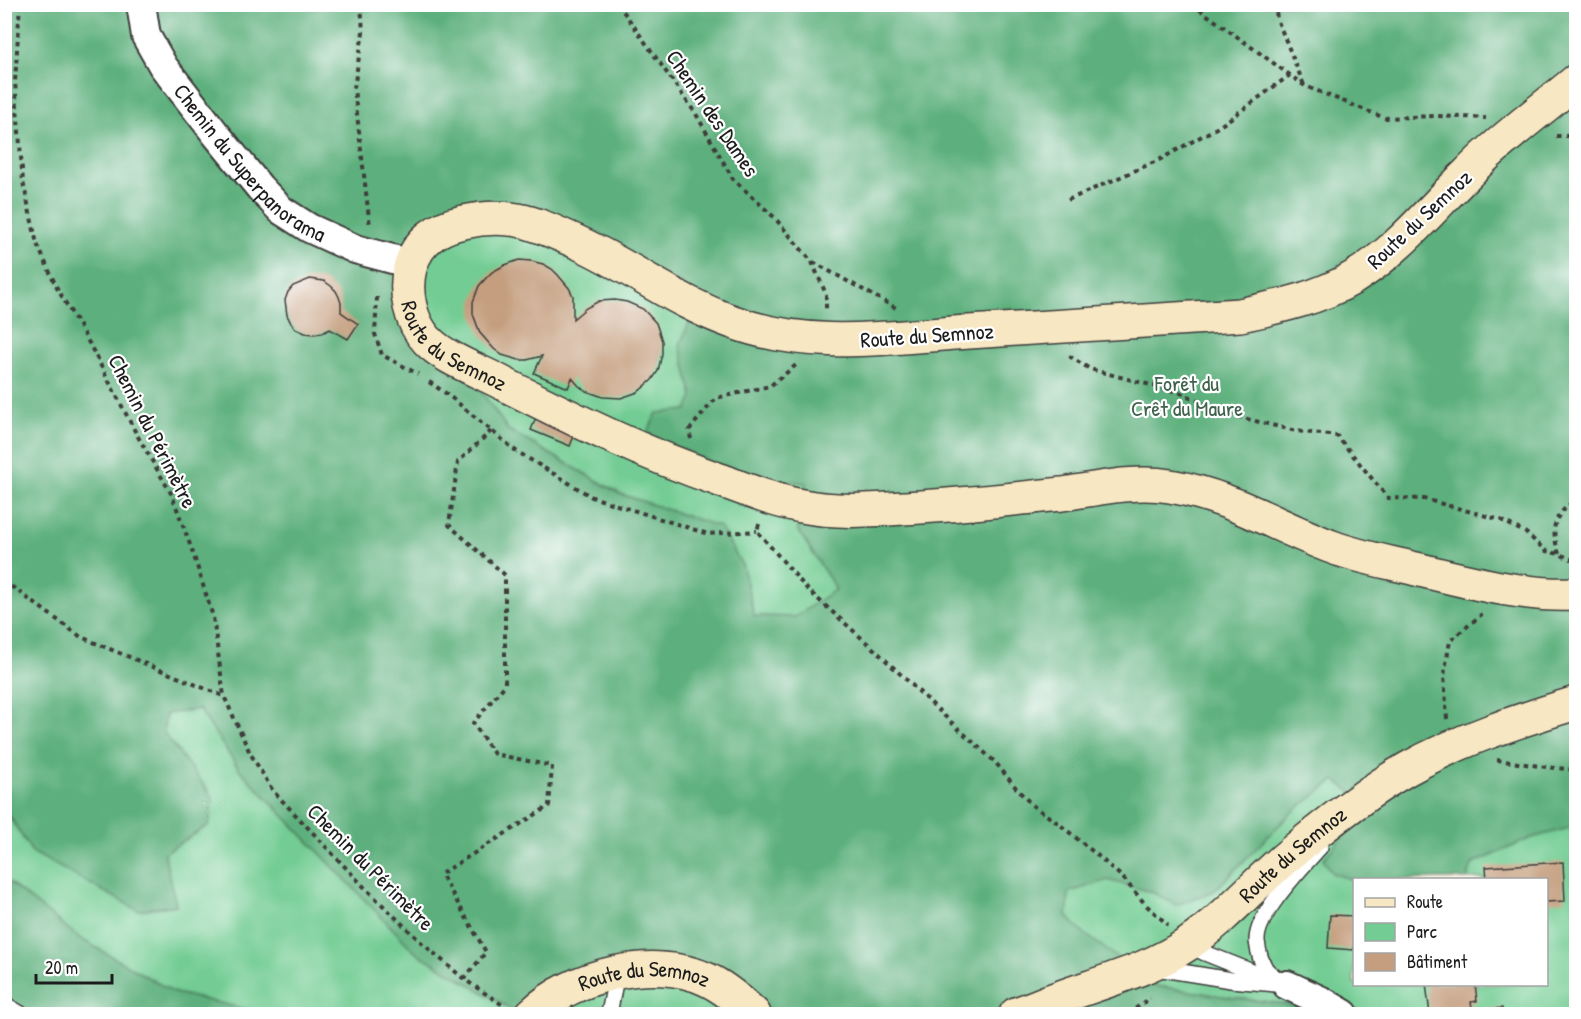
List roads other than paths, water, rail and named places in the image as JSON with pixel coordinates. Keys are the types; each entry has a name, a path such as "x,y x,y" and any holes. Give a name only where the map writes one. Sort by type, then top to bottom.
{"main road":[{"name":"Route du Semnoz","path":"1576,81 1468,172 1377,263 1351,280 1315,295 1240,315 941,333 865,340 803,339 738,324 700,309 590,248 551,230 520,220 494,218 446,226 431,234 405,262 409,300 414,320 424,338 443,353 565,415 663,459 764,496 800,506 858,511 999,502 1124,486 1166,485 1206,494 1245,508 1329,546 1363,557 1516,590 1576,594"},
{"name":"Route du Semnoz","path":"1016,1014 1127,974 1161,960 1188,944 1234,908 1288,855 1338,815 1408,769 1463,743 1576,703"},
{"name":"Route du Semnoz","path":"521,1012 539,1007 562,991 593,979 617,972 666,969 706,979 738,999 754,1014"}],"street":[{"name":"Chemin du Superpanorama","path":"141,4 146,36 163,66 260,188 281,210 309,228 355,249 405,262"},
{"path":"1287,985 1344,1014"}],"lane":[{"path":"1287,985 1266,969 1257,940 1261,926 1272,905 1293,877 1328,838 1391,779"},
{"path":"1188,944 1212,935 1242,917 1293,877"},
{"path":"1188,944 1205,953 1287,985"},
{"path":"1146,966 1231,980 1287,985"},
{"path":"609,1014 617,972"},
{"path":"4,1004 21,1014"}],"park label":[{"name":"Forêt du Crêt du Maure","path":"1187,396"}]}
